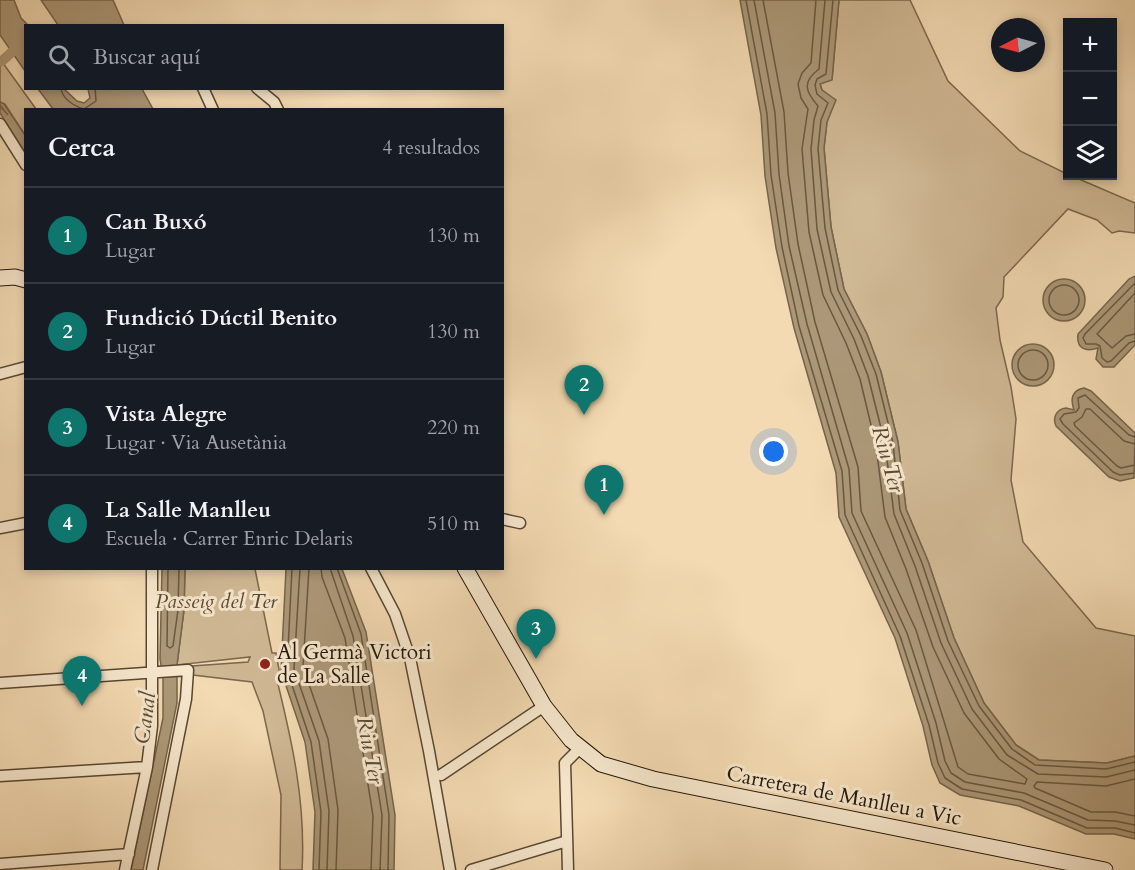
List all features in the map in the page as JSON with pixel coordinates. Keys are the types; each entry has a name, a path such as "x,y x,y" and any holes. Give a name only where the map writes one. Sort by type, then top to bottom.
{"street":[{"path":"204,90 212,108"},
{"path":"259,90 274,102 277,108"},
{"path":"0,124 24,162"},
{"path":"0,278 10,276 24,279"},
{"path":"0,374 24,368"},
{"path":"504,519 520,523"},
{"path":"0,528 24,524"},
{"path":"124,870 147,767 158,672 152,570"},
{"path":"372,570 395,614 410,658 450,870"},
{"name":"Carretera de Manlleu a Vic","path":"466,570 544,706 580,748 602,764 653,779 1105,870"},
{"path":"0,683 188,670 186,699 152,870"},
{"path":"441,775 544,706"},
{"path":"568,870 565,763 580,748"},
{"path":"0,776 147,767"},
{"path":"471,870 567,841"},
{"path":"0,864 129,854"}],"green space":[{"path":"839,0 910,0 948,81 1020,151 1063,172 1063,180 1081,180 1135,203 1135,233 1119,231 1112,233 1097,220 1068,209 1004,277 1003,297 996,308 1016,419 1011,480 1023,542 1096,628 1135,636 1135,756 1107,763 1039,760 1016,745 984,703 954,638 928,561 906,509 898,442 881,372 867,334 844,289 831,227 824,148 827,122 835,100 822,90 820,84 832,79"},
{"path":"0,59 35,108 24,108 24,133 5,104 0,102"},
{"name":"Passeig del Ter","path":"185,570 255,570 272,653 276,653 280,675 276,676 300,796 302,870 280,870 281,795 263,711 252,682 193,675 192,666 248,662 250,657 177,665 184,610"}],"water":[{"path":"0,0 14,0 21,18 27,24 24,24 24,70 0,35"},
{"path":"41,0 113,0 124,24 57,24"},
{"name":"Riu Ter","path":"740,0 839,0 832,80 820,84 822,90 836,100 827,122 824,148 831,227 844,289 867,334 881,372 898,442 906,509 928,561 954,638 984,703 1016,745 1039,760 1107,763 1135,756 1135,839 1114,834 1086,834 1019,806 960,795 940,783 932,765 923,726 895,638 839,517 836,473 794,328 776,248 765,176 761,115"},
{"path":"39,90 65,90 77,101 84,103 90,98 88,90 143,90 152,108 52,108"},
{"path":"0,102 4,104 24,134 24,151 0,113 0,106 8,115"},
{"path":"1135,276 1135,345 1114,367 1103,367 1096,359 1098,348 1090,350 1080,346 1078,334 1129,279"},
{"path":"1064,279 1072,280 1079,285 1084,292 1084,308 1079,315 1072,320 1064,321 1056,320 1049,315 1044,308 1043,300 1044,292 1049,285 1056,280"},
{"path":"1033,344 1041,345 1048,350 1053,357 1053,373 1048,380 1041,385 1033,386 1025,385 1018,380 1013,373 1012,365 1013,357 1018,350 1025,345"},
{"path":"1084,388 1091,391 1135,433 1134,478 1120,481 1109,477 1056,426 1056,414 1066,408 1074,410 1073,396"},
{"path":"162,570 185,570 184,610 177,665 177,703 143,870 131,870 163,718 163,677 160,659"},
{"name":"Riu Ter","path":"286,570 342,570 366,632 395,815 394,870 313,870 315,812 305,742 281,671"}],"waterway":[{"path":"2,61 19,42"}],"place":[{"name":"Fundició Dúctil Benito","path":"584,415"},
{"name":"Can Buxó","path":"604,515"},
{"name":"Vista Alegre","path":"536,659"},
{"name":"Al Germà Victori de La Salle","path":"265,664"},
{"name":"La Salle Manlleu","path":"82,706"}],"water label":[{"name":"Canal","path":"145,718"}]}
